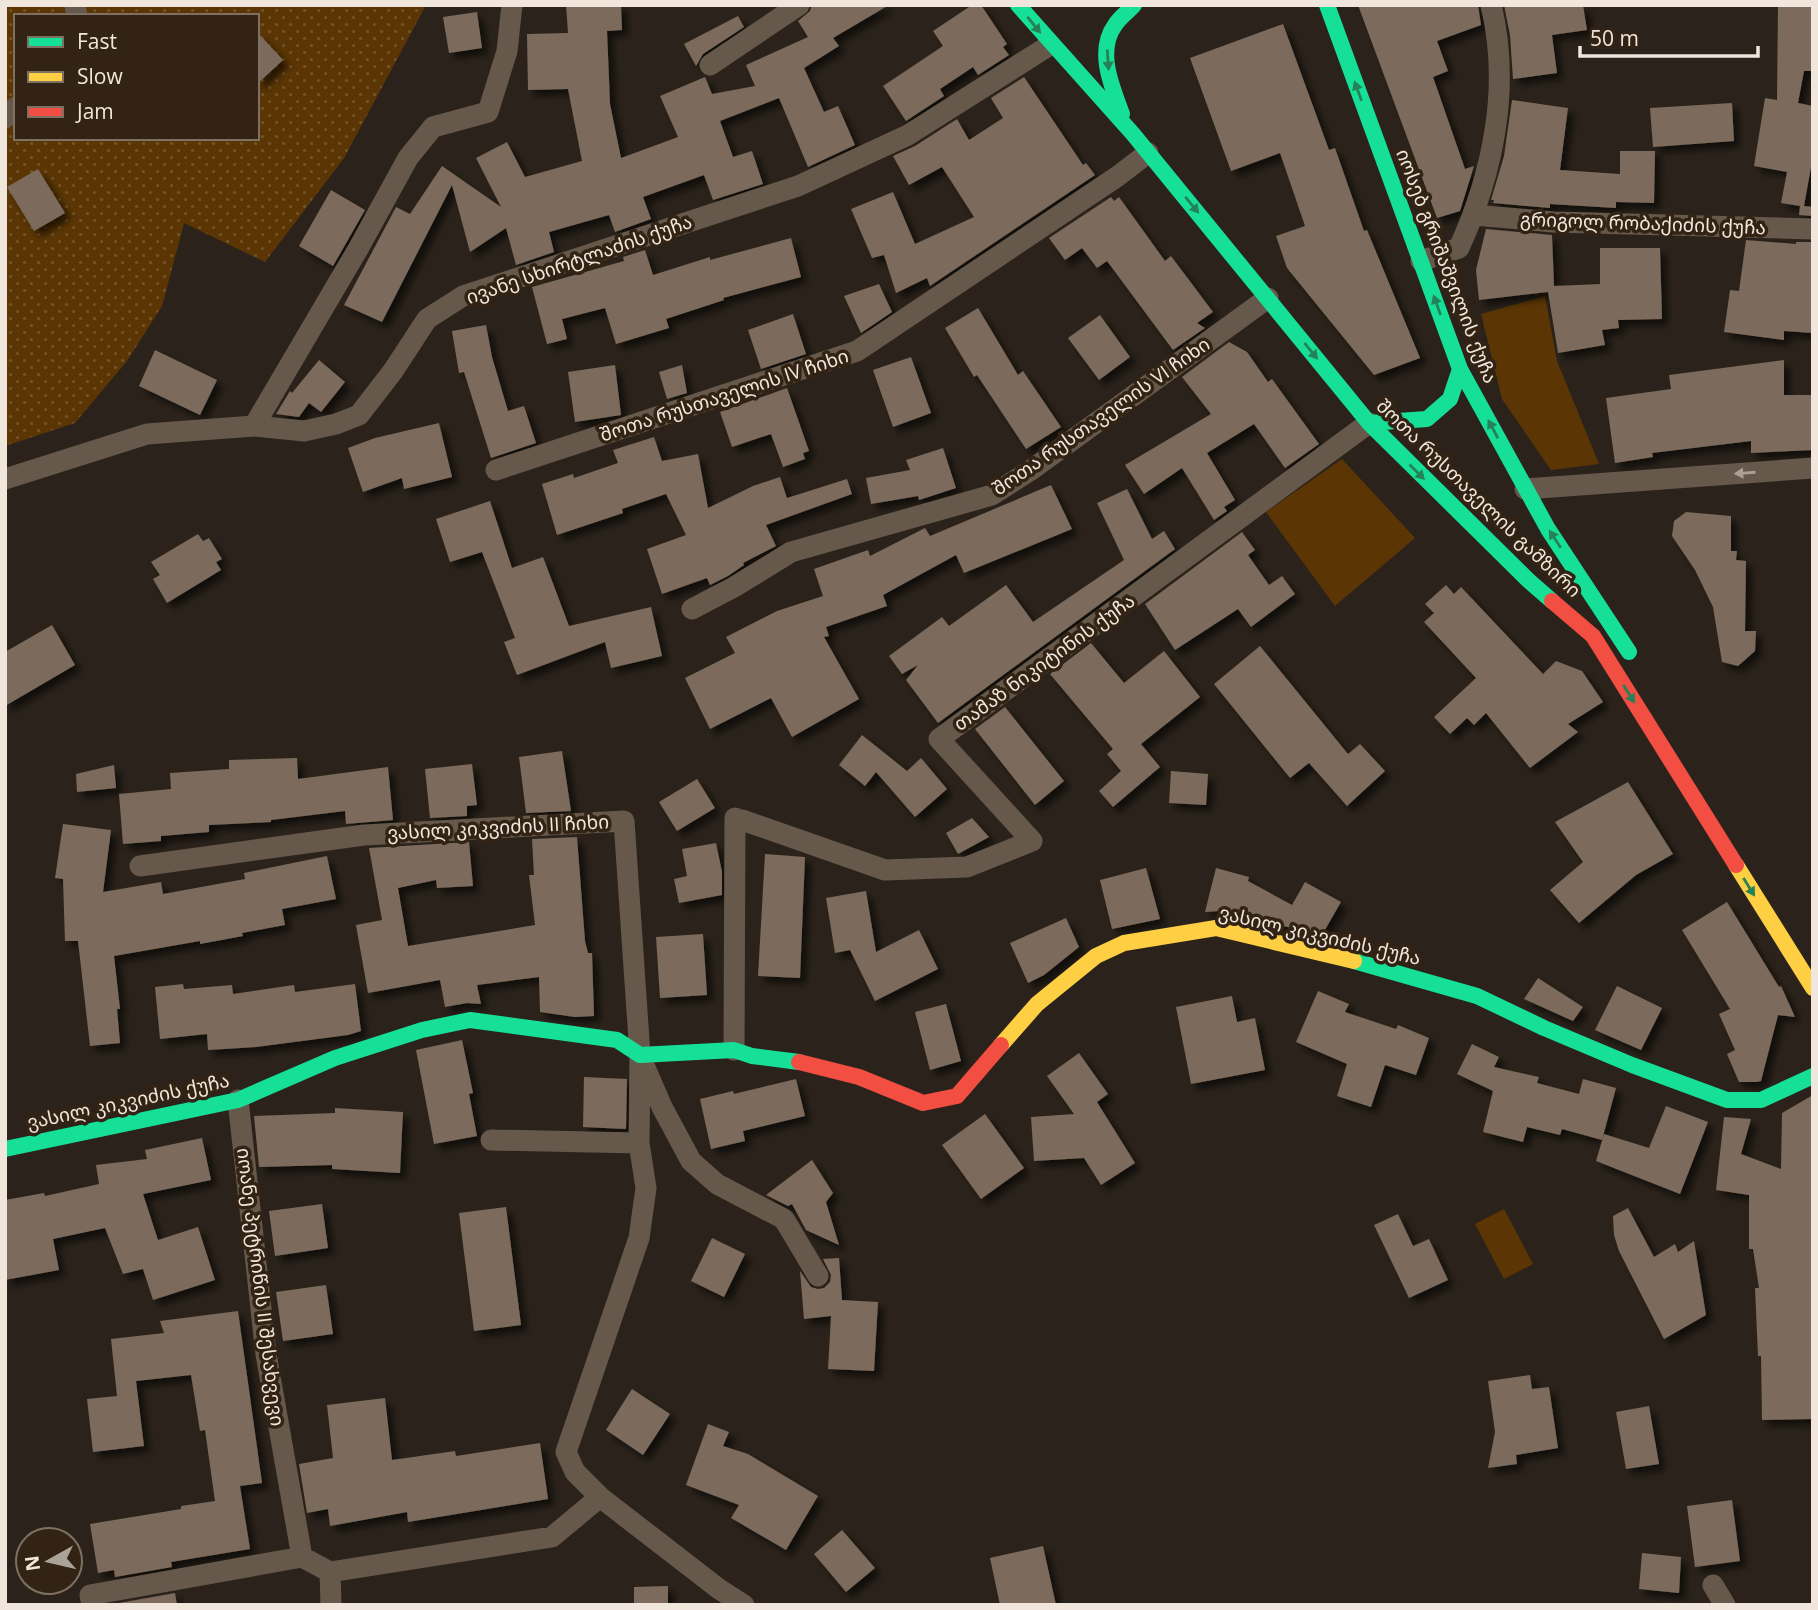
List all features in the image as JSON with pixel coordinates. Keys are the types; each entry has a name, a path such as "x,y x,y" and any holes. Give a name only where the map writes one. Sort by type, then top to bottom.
{"main road":[{"name":"შოთა რუსთაველის გამზირი","path":"1018,5 1050,45 1124,121 1147,153 1369,424 1528,580 1593,636 1813,988"},
{"path":"1124,121 1112,88 1105,54 1113,28 1134,5"},
{"name":"იოსებ გრიშაშვილის ქუჩა","path":"1327,5 1460,369 1548,529 1634,660"},
{"path":"1369,424 1427,419 1450,399 1460,369"},
{"name":"ვასილ კიკვიძის ქუჩა","path":"5,1149 238,1100 335,1058 422,1030 470,1020 617,1040 640,1055 734,1050 752,1056 809,1063 859,1077 923,1103 957,1096 1037,1004 1096,957 1124,943 1216,928 1382,968 1477,996 1632,1065 1727,1100 1761,1100 1813,1076"}],"street":[{"path":"254,426 408,158 433,127 488,111 507,51 512,5"},
{"path":"710,65 799,5"},
{"path":"1421,261 1459,248 1474,215 1493,150 1500,89 1497,31 1491,5"},
{"name":"ივანე სხირტლაძის ქუჩა","path":"5,479 147,434 254,426 304,431 336,424 359,415 393,371 427,319 463,296 798,186 908,135 1050,45"},
{"name":"შოთა რუსთაველის IV ჩიხი","path":"496,470 857,351 1118,176 1147,153"},
{"name":"გრიგოლ რობაქიძის ქუჩა","path":"1474,215 1554,222 1813,229"},
{"name":"შოთა რუსთაველის VI ჩიხი","path":"692,609 791,552 992,495 1031,470 1268,298"},
{"name":"თამაზ ნიკიტინის ქუჩა","path":"734,1050 739,819 885,870 967,867 1032,841 939,739 1369,424"},
{"path":"1525,489 1813,468"},
{"name":"ვასილ კიკვიძის II ჩიხი","path":"140,866 364,835 624,821 640,1055"},
{"path":"640,1055 639,1143 646,1188 639,1238 566,1452 575,1472 600,1497 719,1589 744,1605"},
{"path":"640,1055 662,1107 691,1161 717,1184 784,1219 818,1276"},
{"name":"იოანე პეტრიწის II შესახვევი","path":"238,1100 266,1354 302,1557"},
{"path":"491,1140 639,1143"},
{"path":"92,1605 90,1595 302,1557 330,1572 552,1537 600,1497"},
{"path":"330,1572 331,1605"},
{"path":"1713,1585 1725,1605"}],"shaded area":[{"path":"5,5 426,5 344,158 265,262 184,223 162,306 127,361 75,423 5,446"},
{"path":"1545,296 1557,361 1599,464 1551,470 1502,399 1481,314"},
{"path":"1342,459 1415,538 1335,606 1266,512"},
{"path":"1504,1209 1533,1264 1504,1279 1475,1224"}],"building":[{"path":"566,5 621,5 622,30 607,31 610,104 621,158 678,137 660,96 705,77 712,94 755,86 746,65 808,37 798,21 810,11 812,5 889,5 833,38 839,46 804,68 824,112 838,106 855,145 808,167 779,98 720,121 733,157 752,151 763,184 713,200 704,175 643,197 651,219 615,232 609,215 549,232 554,252 516,265 506,228 470,252 452,185 382,322 344,305 396,207 410,214 442,166 501,207 476,158 507,142 525,177 582,161 568,89 528,90 527,34 568,33"},
{"path":"972,5 981,5 1007,44 1003,47 1009,55 978,75 973,67 940,89 944,96 906,121 883,86 943,46 933,31"},
{"path":"1358,5 1478,5 1481,25 1437,41 1448,71 1433,77 1465,169 1474,166 1460,211 1437,218"},
{"path":"1504,5 1583,5 1587,30 1552,35 1557,73 1513,79 1510,35"},
{"path":"1778,5 1813,5 1813,71 1804,71 1798,103 1813,106 1813,156 1804,206 1813,207 1813,216 1799,215 1800,206 1781,203 1787,172 1754,166 1765,98 1777,100"},
{"path":"477,12 482,48 449,53 443,17"},
{"path":"738,16 744,27 703,54 696,66 684,44"},
{"path":"1283,24 1329,150 1335,148 1364,231 1367,230 1420,358 1374,375 1287,268 1276,236 1305,226 1280,153 1231,171 1190,58"},
{"path":"259,34 283,60 259,82"},
{"path":"1024,77 1083,165 1086,163 1095,175 930,286 927,278 896,293 884,255 872,258 851,209 893,192 915,244 974,217 942,167 909,185 893,156 915,146 957,119 969,140 1003,118 991,98"},
{"path":"1512,100 1568,108 1560,170 1620,174 1620,151 1655,151 1654,203 1616,202 1616,208 1550,204 1550,208 1493,203 1494,200 1491,200 1504,156"},
{"path":"1732,103 1734,141 1653,147 1650,108"},
{"path":"38,169 65,213 34,231 7,187"},
{"path":"331,190 365,210 333,266 299,246"},
{"path":"1111,197 1114,201 1119,197 1165,261 1171,256 1213,312 1197,323 1205,328 1173,350 1107,261 1097,268 1082,248 1065,260 1049,238"},
{"path":"1486,229 1552,235 1554,286 1600,284 1600,248 1660,248 1662,319 1618,320 1619,328 1602,330 1605,345 1558,353 1548,292 1479,300 1476,270"},
{"path":"791,238 801,277 723,298 724,300 666,319 669,328 616,344 605,308 562,319 567,339 547,344 532,287 624,261 623,257 645,250 653,275 710,257 710,260"},
{"path":"1746,240 1796,244 1813,242 1813,333 1784,331 1784,340 1724,332 1730,290 1739,291"},
{"path":"879,284 892,312 861,333 844,296"},
{"path":"978,308 1018,375 1023,371 1061,427 1026,449 977,375 974,377 945,328"},
{"path":"793,314 806,354 761,369 748,330"},
{"path":"1100,315 1130,357 1099,380 1068,338"},
{"path":"486,325 492,357 508,411 524,406 536,443 491,458 464,372 459,373 452,331"},
{"path":"1229,342 1247,352 1268,382 1272,379 1319,444 1285,468 1254,424 1207,453 1235,500 1224,507 1227,511 1214,520 1182,468 1144,494 1125,465 1211,414 1182,377"},
{"path":"155,350 217,380 200,415 139,386"},
{"path":"911,357 931,413 893,427 873,370"},
{"path":"319,360 345,382 321,412 309,403 299,417 276,414 290,391 292,393"},
{"path":"1784,360 1784,395 1813,395 1813,450 1751,453 1751,441 1652,453 1653,457 1615,463 1606,398 1671,389 1669,375"},
{"path":"615,365 621,415 575,422 568,372"},
{"path":"682,365 687,393 667,399 659,372"},
{"path":"787,388 809,451 803,453 805,459 783,467 771,434 732,447 720,412"},
{"path":"439,423 452,477 404,489 402,478 363,492 348,448 375,438"},
{"path":"654,437 662,461 698,454 708,508 753,486 780,477 787,498 847,479 852,494 766,525 776,546 743,563 744,565 728,576 710,585 707,578 662,594 647,549 686,535 666,494 622,509 623,513 557,535 542,484 573,474 574,478 618,463 613,450"},
{"path":"943,448 956,488 919,500 918,496 871,504 866,478 910,470 906,460"},
{"path":"1051,485 1072,529 964,573 956,555 883,595 887,606 826,627 829,636 824,637 859,699 792,737 771,698 710,729 685,678 735,653 726,637 777,611 823,596 814,569 868,550 870,556 925,528 930,536"},
{"path":"1127,489 1152,539 1164,531 1175,549 938,723 906,680 918,665 902,674 889,656 942,617 949,626 1006,585 1033,622 1124,560 1097,503"},
{"path":"490,501 512,568 543,557 569,626 651,607 662,656 611,668 605,642 517,675 504,642 515,638 482,552 450,562 436,519"},
{"path":"1686,512 1731,516 1731,551 1737,551 1736,560 1746,561 1745,631 1756,631 1755,651 1738,666 1722,662 1713,607 1695,570 1672,536 1674,521"},
{"path":"1242,532 1255,550 1248,555 1269,585 1282,576 1295,594 1251,627 1238,609 1175,650 1145,604"},
{"path":"198,534 203,541 209,538 222,559 216,562 221,570 167,603 153,579 160,575 151,562"},
{"path":"1446,585 1454,594 1461,587 1543,674 1556,661 1582,671 1603,702 1568,724 1578,732 1530,768 1486,713 1474,725 1467,718 1450,734 1434,717 1476,678 1424,622 1434,613 1425,604"},
{"path":"52,625 75,665 5,706 5,652"},
{"path":"1091,643 1124,683 1164,651 1200,697 1141,744 1160,767 1113,807 1099,791 1121,771 1107,754 1113,749 1050,674"},
{"path":"1260,646 1348,754 1360,744 1385,771 1347,806 1309,763 1290,778 1214,684"},
{"path":"1005,707 1064,781 1035,805 975,729"},
{"path":"862,735 907,771 921,758 947,789 915,817 876,772 865,786 839,765"},
{"path":"562,751 571,811 526,813 519,757"},
{"path":"297,758 298,779 388,767 393,820 346,824 345,811 271,822 209,825 209,832 161,836 161,841 123,844 119,794 171,789 170,773 229,769 229,760"},
{"path":"472,764 477,805 467,806 467,816 430,818 425,769"},
{"path":"114,765 116,788 77,792 76,774"},
{"path":"1171,771 1208,774 1206,805 1169,803"},
{"path":"697,779 715,808 677,831 659,802"},
{"path":"1628,782 1673,854 1636,875 1579,923 1550,890 1583,862 1555,822"},
{"path":"972,818 989,837 958,854 946,833"},
{"path":"63,824 111,830 103,892 161,882 163,894 245,879 244,873 327,856 336,899 282,909 285,925 242,933 243,936 114,956 120,1009 117,1009 120,1043 90,1046 78,941 65,941 63,879 55,878"},
{"path":"577,837 585,941 588,953 592,953 594,1016 575,1017 540,1012 539,977 477,985 481,1004 467,1003 445,1007 440,980 368,993 356,925 382,920 369,848 469,842 473,886 437,888 436,880 398,888 408,946 535,925 529,875 534,875 532,839"},
{"path":"716,843 722,872 722,895 679,903 674,879 687,876 682,849"},
{"path":"765,854 805,857 800,978 758,976"},
{"path":"1146,868 1160,919 1112,929 1100,880"},
{"path":"1216,868 1249,877 1248,881 1292,905 1305,882 1341,902 1322,935 1266,922 1242,908 1240,916 1220,911 1205,912"},
{"path":"866,891 876,952 919,930 938,969 875,1001 850,950 835,953 826,898"},
{"path":"1727,902 1779,987 1781,986 1795,1017 1778,1015 1761,1081 1757,1082 1739,1082 1727,1054 1735,1050 1719,1014 1730,1009 1682,930"},
{"path":"1066,918 1079,947 1044,975 1028,983 1010,943"},
{"path":"703,934 707,995 660,998 656,937"},
{"path":"1538,978 1583,1007 1573,1021 1524,999"},
{"path":"183,984 184,989 232,985 233,994 294,985 295,992 355,984 361,1031 256,1047 208,1050 207,1034 160,1039 155,987"},
{"path":"1617,986 1662,1008 1641,1050 1595,1030"},
{"path":"1318,991 1349,1004 1345,1012 1396,1029 1398,1025 1429,1038 1416,1075 1385,1065 1371,1107 1337,1096 1347,1064 1296,1042"},
{"path":"1232,996 1237,1022 1255,1018 1265,1070 1191,1084 1176,1007"},
{"path":"946,1004 961,1061 930,1070 915,1012"},
{"path":"462,1040 473,1093 469,1094 477,1136 434,1144 416,1050"},
{"path":"1472,1044 1499,1057 1494,1067 1539,1077 1537,1083 1579,1094 1583,1079 1616,1088 1602,1140 1562,1129 1560,1135 1527,1127 1523,1142 1483,1132 1493,1091 1457,1074"},
{"path":"1079,1053 1108,1094 1097,1102 1135,1163 1101,1185 1084,1158 1034,1161 1031,1117 1074,1114 1047,1076"},
{"path":"584,1077 627,1079 626,1129 583,1127"},
{"path":"796,1079 805,1116 743,1131 745,1141 711,1149 700,1099"},
{"path":"1813,1095 1813,1419 1762,1420 1761,1356 1758,1356 1755,1288 1759,1288 1753,1249 1749,1249 1749,1195 1716,1190 1724,1117 1751,1119 1741,1154 1781,1169 1782,1113"},
{"path":"1666,1106 1708,1122 1680,1194 1596,1161 1604,1134 1649,1148"},
{"path":"335,1108 403,1112 400,1173 332,1169 332,1165 259,1167 254,1116 335,1113"},
{"path":"985,1114 1024,1168 981,1199 942,1145"},
{"path":"202,1138 211,1180 143,1194 158,1240 198,1227 215,1280 153,1300 143,1269 123,1274 105,1228 53,1239 59,1270 5,1280 5,1200 44,1193 45,1196 99,1184 96,1165 147,1159 145,1150"},
{"path":"812,1160 833,1193 826,1202 839,1245 806,1230 792,1204 788,1206 766,1195"},
{"path":"322,1204 328,1248 275,1256 269,1211"},
{"path":"506,1207 521,1325 474,1331 459,1213"},
{"path":"1628,1208 1654,1257 1675,1244 1678,1252 1694,1241 1706,1315 1664,1339 1619,1251 1614,1235 1613,1216"},
{"path":"1398,1214 1413,1246 1429,1239 1448,1280 1409,1298 1374,1225"},
{"path":"712,1238 745,1254 724,1297 691,1281"},
{"path":"839,1258 842,1300 878,1302 874,1371 828,1369 831,1316 804,1319 800,1271 811,1287 824,1288 830,1282 831,1275 823,1259"},
{"path":"326,1285 333,1334 283,1341 276,1292"},
{"path":"238,1311 262,1483 240,1486 250,1549 171,1562 172,1567 115,1577 114,1570 98,1573 90,1524 215,1501 205,1430 200,1431 191,1375 136,1381 144,1446 93,1452 87,1399 117,1396 111,1339 164,1333 160,1321"},
{"path":"1530,1375 1532,1389 1549,1387 1558,1448 1516,1455 1517,1464 1488,1468 1495,1432 1488,1381"},
{"path":"632,1389 670,1414 643,1455 606,1430"},
{"path":"385,1398 392,1460 455,1451 456,1456 540,1443 548,1499 408,1522 407,1512 330,1526 328,1509 307,1513 299,1464 333,1458 327,1405"},
{"path":"1649,1406 1659,1464 1626,1469 1616,1412"},
{"path":"708,1424 729,1432 723,1446 748,1454 818,1496 786,1550 731,1518 739,1505 686,1485"},
{"path":"1732,1500 1740,1561 1695,1567 1687,1506"},
{"path":"842,1530 875,1568 846,1592 814,1554"},
{"path":"1043,1546 1056,1605 1000,1605 990,1558"},
{"path":"1642,1553 1681,1557 1679,1593 1639,1589"},
{"path":"668,1586 668,1605 634,1605 634,1587"},
{"path":"175,1593 177,1605 119,1605 119,1603"}],"traffic: fast":[{"path":"1018,5 1133,134 1369,423 1552,601"},
{"path":"1122,114 1108,69 1107,46 1115,25 1134,5"},
{"path":"1327,5 1460,369 1548,529 1629,652"},
{"path":"1369,423 1427,419 1450,399 1460,369"},
{"path":"1354,961 1477,996 1632,1065 1727,1100 1761,1100 1813,1076"},
{"path":"5,1149 238,1100 335,1058 422,1030 470,1020 617,1040 640,1055 734,1050 752,1056 799,1062"}],"traffic: slow":[{"path":"1736,865 1813,988"},
{"path":"1001,1045 1037,1004 1096,956 1124,943 1216,928 1354,961"}],"traffic: jam":[{"path":"1552,601 1593,636 1736,865"},
{"path":"799,1062 859,1077 923,1103 957,1096 1001,1045"}]}
